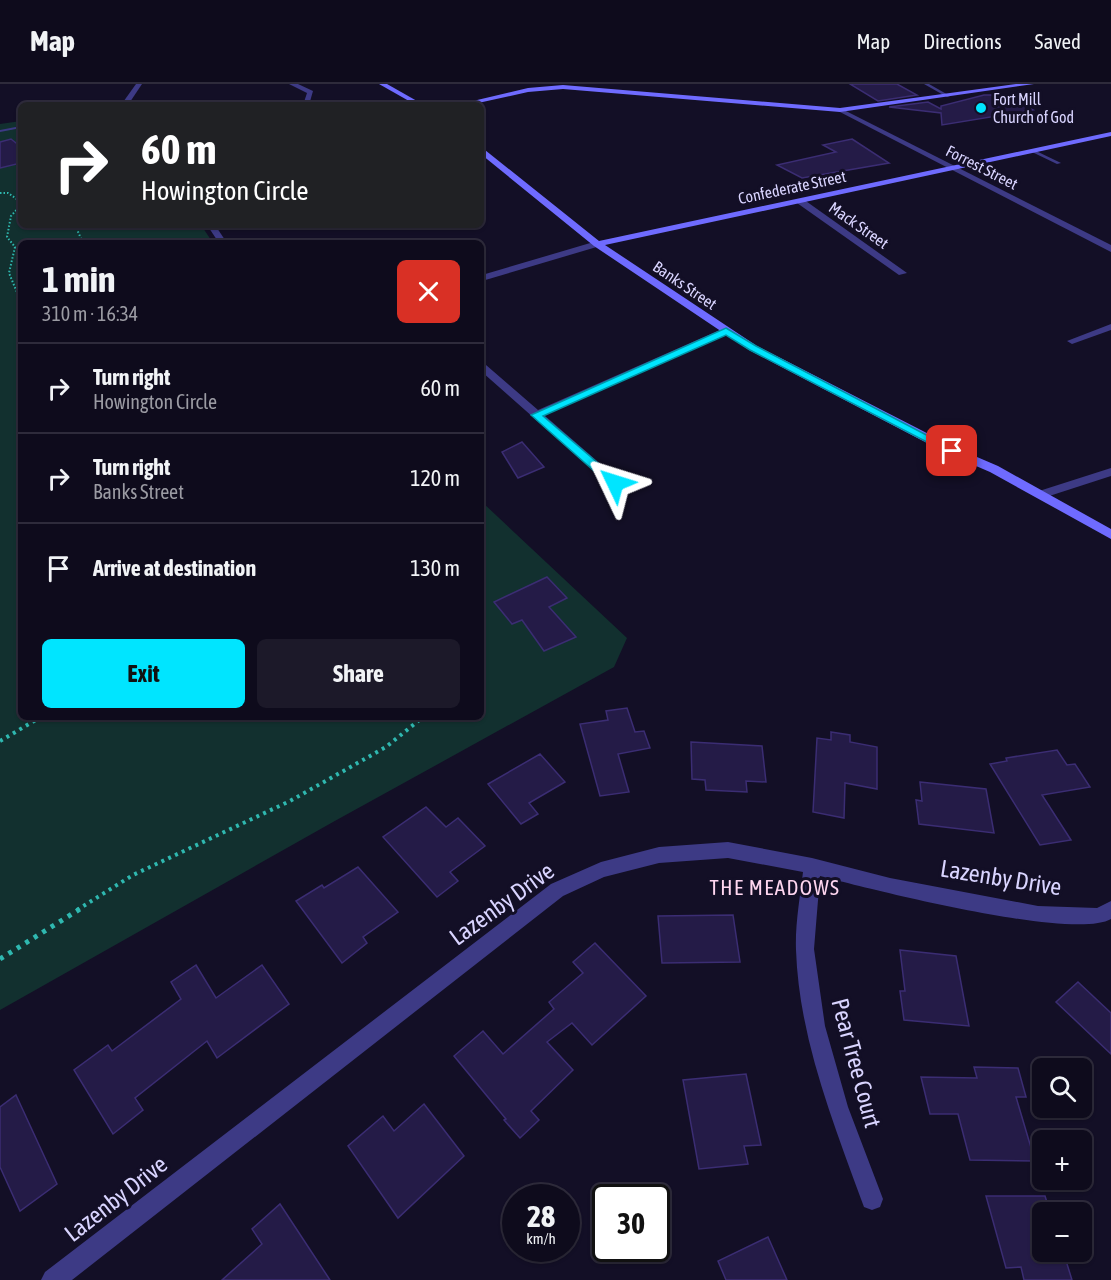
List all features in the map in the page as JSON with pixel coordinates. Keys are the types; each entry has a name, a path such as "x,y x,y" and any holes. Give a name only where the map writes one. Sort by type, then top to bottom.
{"street":[{"path":"126,102 139,84"},
{"path":"292,84 311,92 307,102"},
{"path":"382,84 415,102"},
{"path":"473,102 528,90 562,86 840,110 1031,84"},
{"name":"Forrest Street","path":"840,110 1111,249"},
{"name":"Confederate Street","path":"484,277 597,244 1111,134"},
{"name":"Banks Street","path":"484,154 597,244 726,331 952,451 994,469 1111,535"},
{"name":"Mack Street","path":"800,201 902,273"},
{"path":"1072,341 1111,327"},
{"path":"536,415 726,331"},
{"path":"484,370 615,483"},
{"path":"1040,495 1111,472"},
{"name":"Lazenby Drive","path":"53,1280 557,890 601,870 659,855 728,850 812,866 890,886 1038,914 1099,916 1111,909"},
{"name":"Pear Tree Court","path":"812,866 805,949 815,1026 838,1107 872,1199"}],"lane":[{"path":"926,84 948,96"},
{"path":"0,131 18,128"},
{"path":"1033,151 1059,164"}],"path":[{"path":"0,193 8,193 18,201"},
{"path":"18,208 11,216 7,237 15,247 9,273 18,295"},
{"path":"0,741 36,720"},
{"path":"0,959 133,875 290,801 386,747 419,720"}],"green space":[{"path":"18,121 18,228 203,228 211,240 18,240 18,720 484,720 484,504 627,638 614,667 0,1010 0,124"}],"building":[{"path":"850,84 897,84 917,95 878,101"},
{"name":"Fort Mill Church of God","path":"984,95 1003,95 1033,110 942,125 941,113 889,107 928,102 941,109 941,106"},
{"path":"11,139 18,145 18,164 0,168 0,142"},
{"path":"852,139 889,163 802,178 777,165 836,152 823,145"},
{"path":"522,442 544,467 518,478 502,452"},
{"path":"547,577 567,598 549,607 576,637 544,651 522,620 512,624 494,602"},
{"path":"627,708 635,732 644,731 650,748 618,754 629,792 600,796 580,724 608,720 606,711"},
{"path":"831,732 850,735 850,742 877,747 877,789 845,783 844,818 813,812 817,738 831,740"},
{"path":"691,742 762,746 766,782 746,781 747,792 706,790 705,780 692,779"},
{"path":"1057,750 1067,765 1075,764 1090,787 1042,795 1071,840 1040,845 990,764 1007,761 1006,758"},
{"path":"540,754 565,782 529,803 538,814 521,824 488,784"},
{"path":"920,782 986,789 994,833 919,824 916,800 922,801"},
{"path":"426,807 446,827 458,818 485,846 450,872 458,881 437,897 383,837"},
{"path":"358,867 398,912 363,937 367,943 342,963 296,901 322,885 324,888"},
{"path":"733,915 740,962 662,963 658,916"},
{"path":"595,943 646,996 592,1045 572,1023 547,1042 573,1070 531,1111 539,1120 520,1138 454,1056 483,1031 503,1054 554,1009 549,1002 583,973 573,962"},
{"path":"900,950 956,956 969,1026 904,1020 900,991 905,991"},
{"path":"196,965 216,998 262,965 289,1004 217,1058 207,1041 135,1098 143,1110 113,1134 74,1070 108,1045 112,1051 181,999 171,982"},
{"path":"1078,982 1111,1013 1111,1054 1056,1002"},
{"path":"974,1067 1018,1068 1026,1097 1016,1097 1032,1151 1032,1161 970,1160 958,1114 930,1114 921,1077 977,1078"},
{"path":"746,1074 761,1145 744,1146 748,1164 699,1169 683,1080"},
{"path":"16,1095 57,1184 20,1211 0,1167 0,1107"},
{"path":"424,1104 464,1156 398,1218 348,1146 383,1116 394,1131"},
{"path":"986,1196 1045,1196 1047,1202 1032,1202 1032,1262 1066,1262 1072,1280 1024,1280 1021,1267 1006,1268"},
{"path":"280,1204 330,1280 222,1280 262,1244 252,1229"},
{"path":"768,1237 787,1280 726,1280 718,1261"}],"place":[{"name":"Fort Mill Church of God","path":"981,108"}],"district":[{"name":"THE MEADOWS","path":"775,888"}],"route":[{"path":"615,483 536,415 726,331 753,348 952,451"}]}
